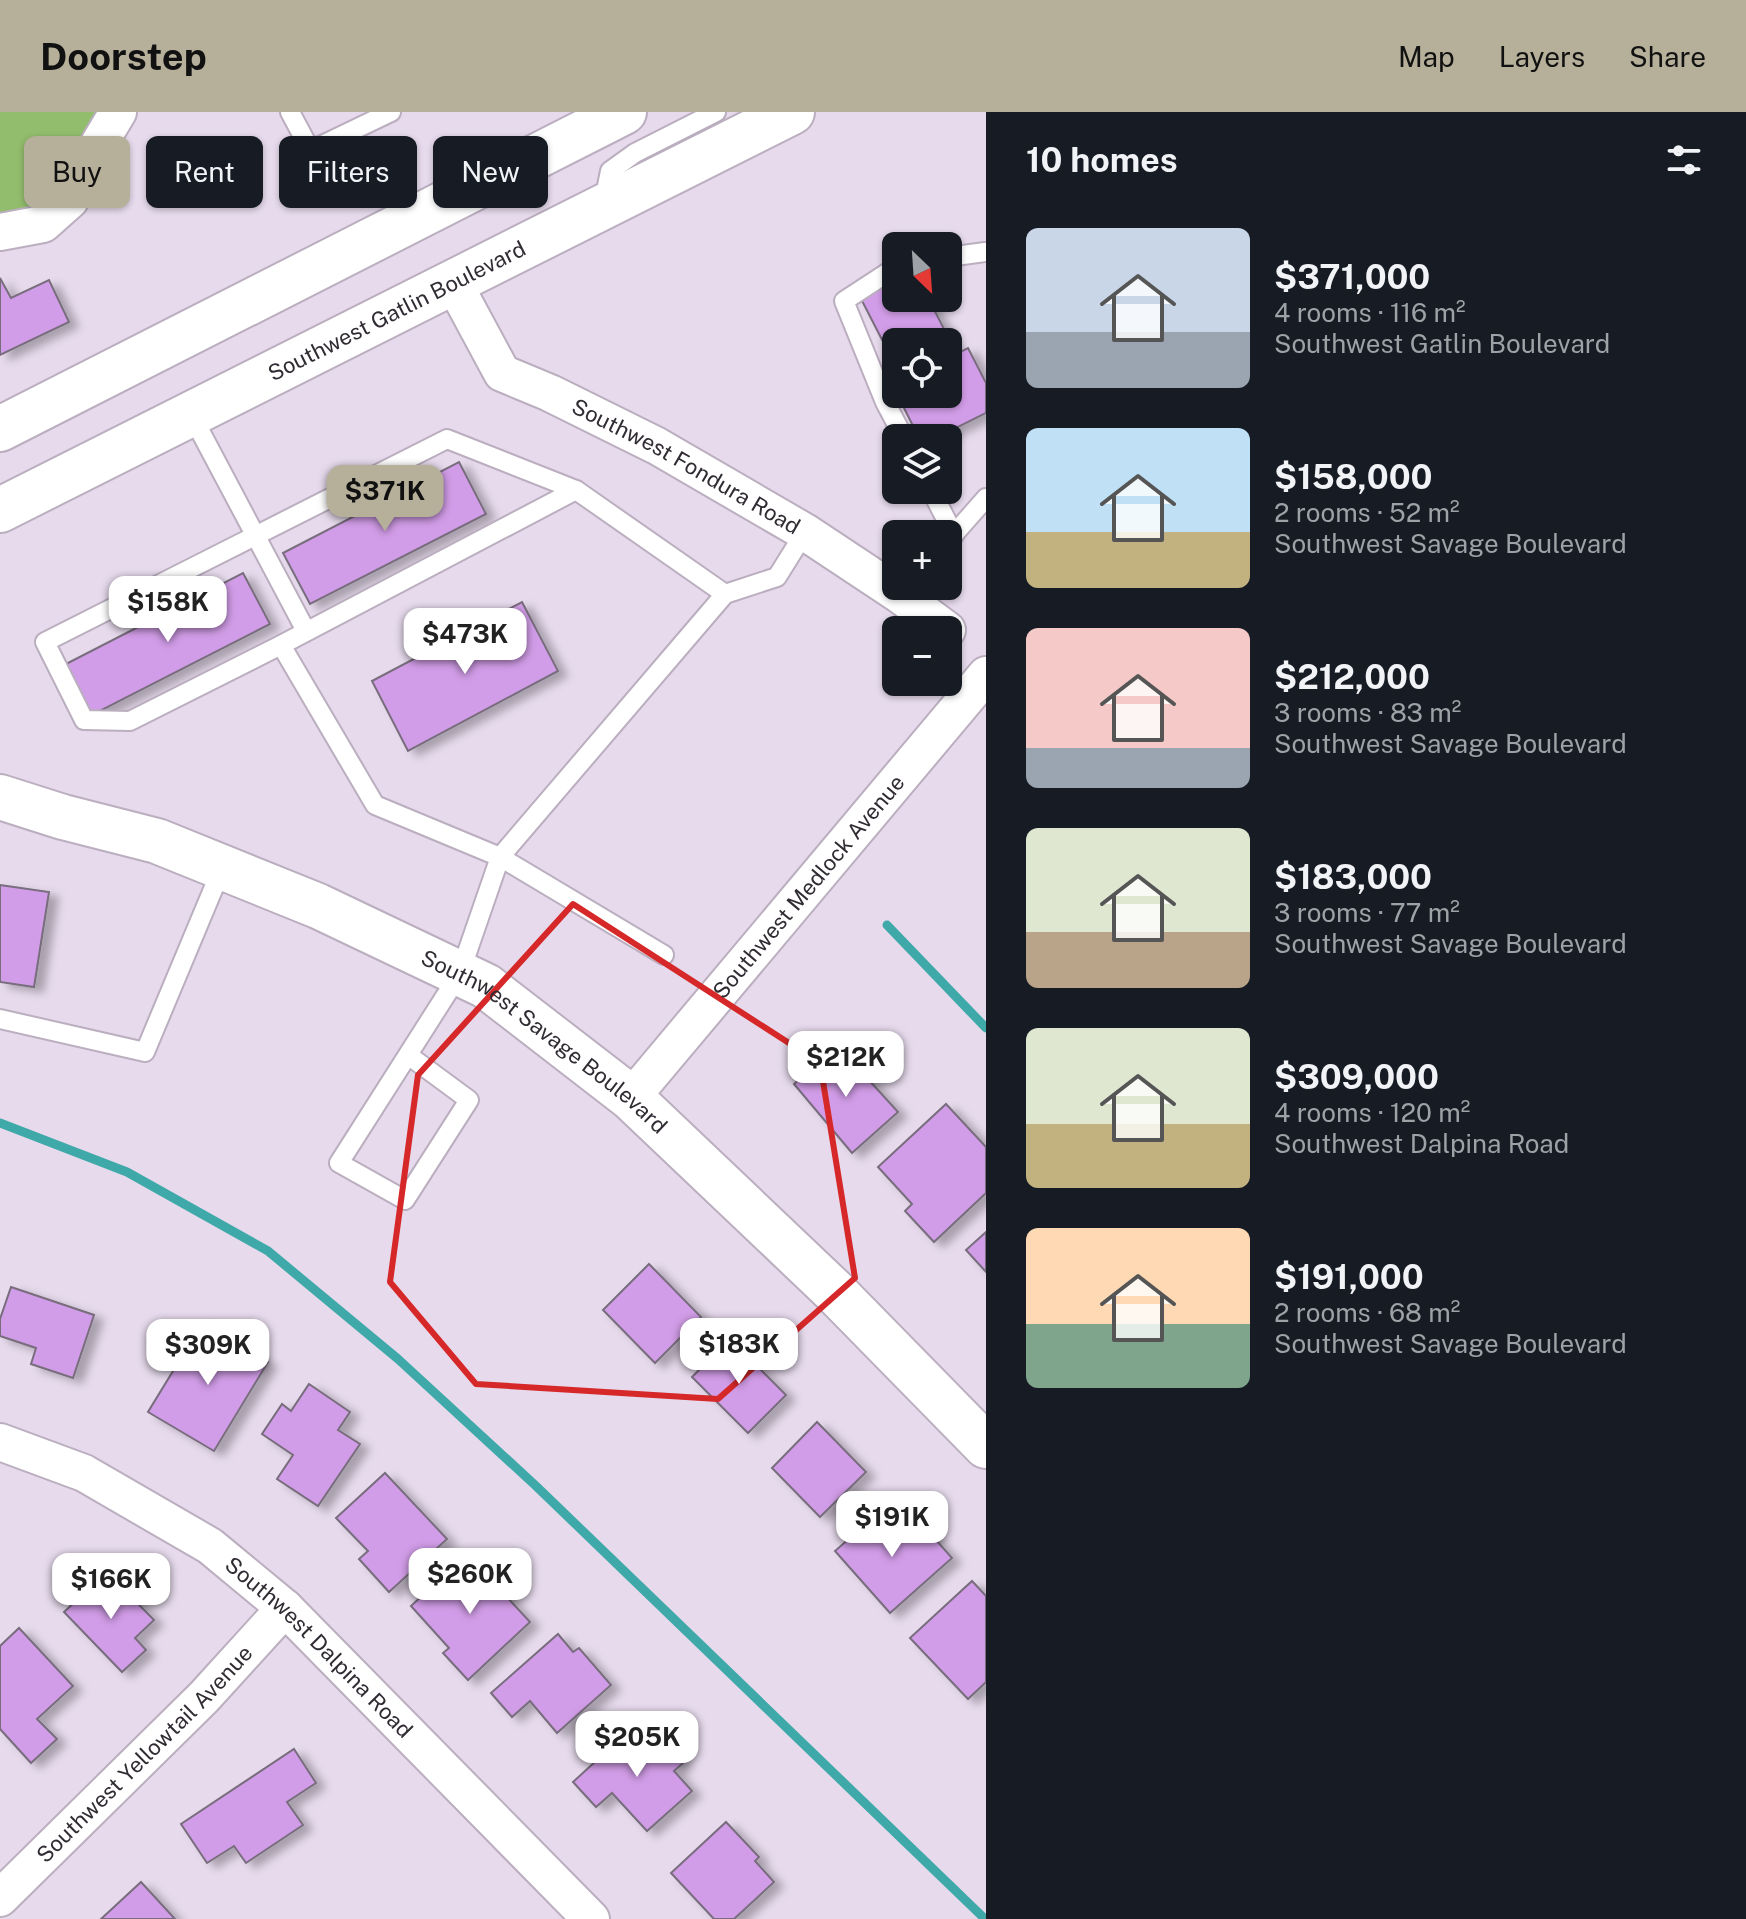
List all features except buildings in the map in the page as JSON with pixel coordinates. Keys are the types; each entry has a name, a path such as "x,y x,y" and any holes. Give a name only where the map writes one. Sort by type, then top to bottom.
{"main road":[{"path":"0,429 577,122 624,112"},
{"name":"Southwest Gatlin Boulevard","path":"0,510 792,112"},
{"name":"Southwest Savage Boulevard","path":"0,797 157,841 318,906 486,986 631,1098 833,1290 986,1446"}],"street":[{"path":"0,232 43,224 70,200 85,167 118,112"},
{"name":"Southwest Fondura Road","path":"453,282 502,373 657,446 882,578"},
{"name":"Southwest Fondura Road","path":"914,600 932,616"},
{"name":"Southwest Fondura Road","path":"962,641 986,659"},
{"name":"Southwest Medlock Avenue","path":"631,1098 986,675"},
{"name":"Southwest Dalpina Road","path":"0,1442 84,1473 199,1540 285,1608 591,1919"},
{"name":"Southwest Yellowtail Avenue","path":"0,1898 204,1697 285,1608"}],"lane":[{"path":"290,112 306,142 314,149 391,112"},
{"path":"603,208 610,171 635,153 716,112"},
{"path":"962,255 986,252"},
{"path":"882,276 844,301 897,424"},
{"path":"191,414 306,631"},
{"path":"576,490 130,721 84,720 45,642 447,439 576,490 725,594"},
{"path":"962,525 986,498"},
{"path":"408,1055 469,1100 405,1200 339,1163 460,973 500,857 725,594 777,577 805,532"},
{"path":"281,645 375,805 500,857 664,955"},
{"path":"0,1019 145,1052 222,868"}],"highlighted area":[{"path":"573,904 820,1063 855,1278 718,1399 476,1384 390,1282 418,1075"}],"green space":[{"path":"0,112 98,112 85,136 24,136 24,208 30,208 0,214"}],"waterway":[{"path":"887,925 986,1028"},
{"path":"0,1123 127,1172 268,1251 398,1359 536,1486 985,1919"}]}
